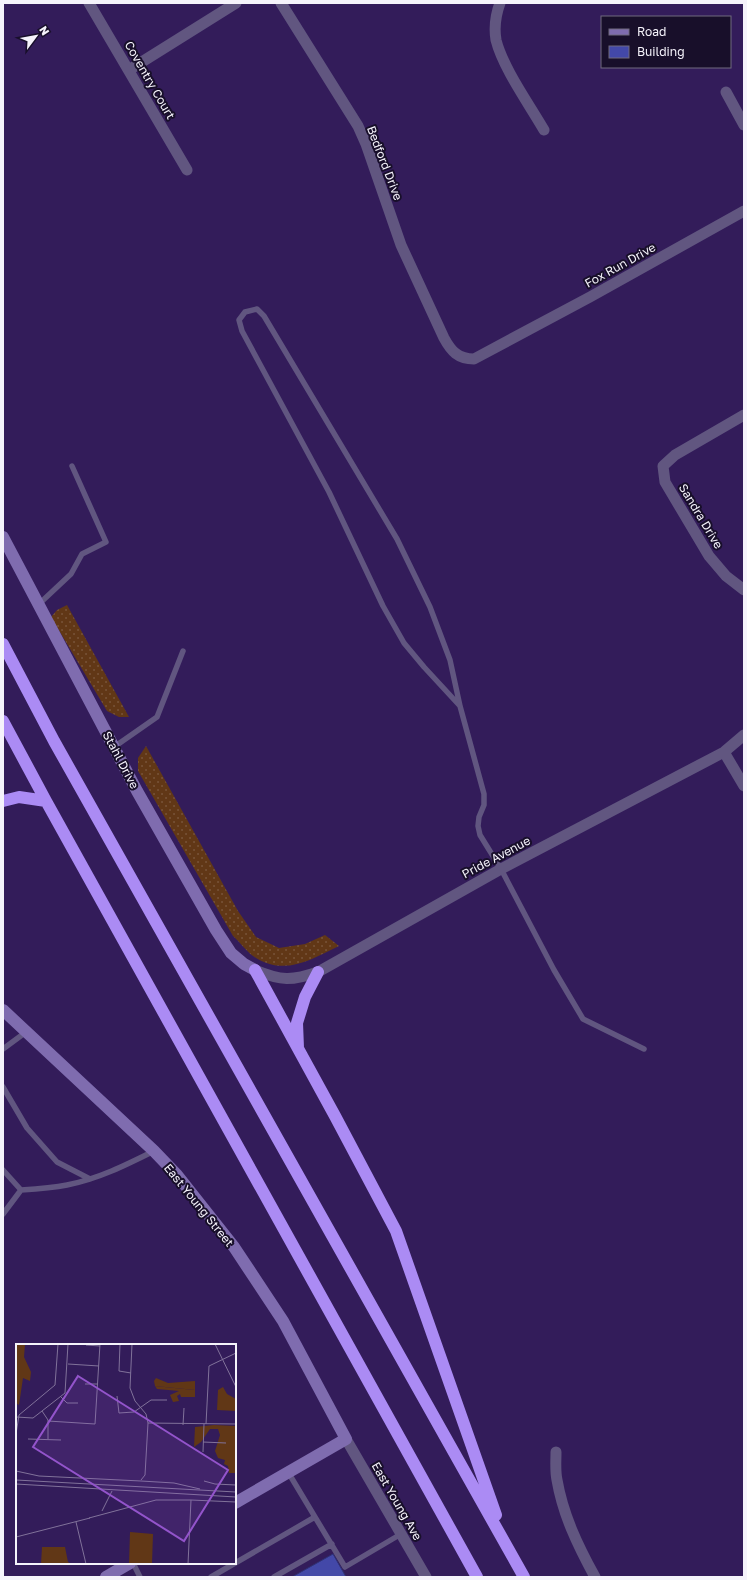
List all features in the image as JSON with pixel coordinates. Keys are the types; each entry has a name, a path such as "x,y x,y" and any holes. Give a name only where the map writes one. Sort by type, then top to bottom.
{"highway":[{"path":"3,644 58,748 524,1577"},
{"path":"3,721 477,1577"},
{"path":"3,801 18,797 46,801"},
{"path":"255,970 396,1231 507,1546"},
{"path":"298,1050 298,1023 305,998 318,972"}],"main road":[{"name":"Stahl Drive","path":"3,537 137,791 216,930 231,953 244,964 255,970"},
{"name":"East Young Street","path":"3,1010 154,1151 177,1175 234,1247 275,1308 346,1439"},
{"path":"236,1502 346,1439"},
{"path":"111,1576 130,1564"}],"street":[{"name":"Coventry Court","path":"89,3 187,170"},
{"path":"129,70 236,3"},
{"name":"Bedford Drive","path":"281,3 358,126 366,144 401,245 451,350 457,356 466,359 474,359 508,341"},
{"path":"500,3 496,24 496,39 508,69 544,130"},
{"path":"726,92 744,125"},
{"name":"Fox Run Drive","path":"508,341 744,211"},
{"name":"Sandra Drive","path":"744,415 675,455 663,466 665,482 709,556 726,576 744,590"},
{"name":"Pride Avenue","path":"255,970 285,980 302,978 318,972 501,868 724,752 744,735"},
{"path":"724,752 744,786"},
{"name":"East Young Ave","path":"346,1439 426,1577"},
{"path":"556,1452 557,1479 568,1523 595,1577"}],"lane":[{"path":"460,706 404,643 383,606 328,492 242,331 239,320 245,312 257,309 264,316 398,539 430,607 450,660 460,706 484,794 484,805 479,817 478,826 480,835 501,868 554,970 583,1019 644,1049"},
{"path":"38,604 71,574 82,554 106,542 72,466"},
{"path":"114,747 157,718 183,650"},
{"path":"3,1049 26,1032"},
{"path":"3,1087 27,1128 56,1162 90,1179"},
{"path":"3,1214 21,1190 67,1185 90,1179 117,1169 154,1151"},
{"path":"3,1170 21,1190"},
{"path":"288,1472 345,1567 401,1534"},
{"path":"236,1563 315,1517"},
{"path":"274,1577 332,1544"},
{"path":"133,1564 140,1577"},
{"path":"211,1577 234,1564"}],"shaded area":[{"path":"67,605 129,717 119,717 107,711 51,617 57,610"},
{"path":"146,746 238,911 256,937 279,948 305,944 325,935 339,946 307,961 286,966 264,962 253,956 245,949 233,936 138,771 138,758"}],"building":[{"path":"333,1554 346,1577 292,1577"}]}
